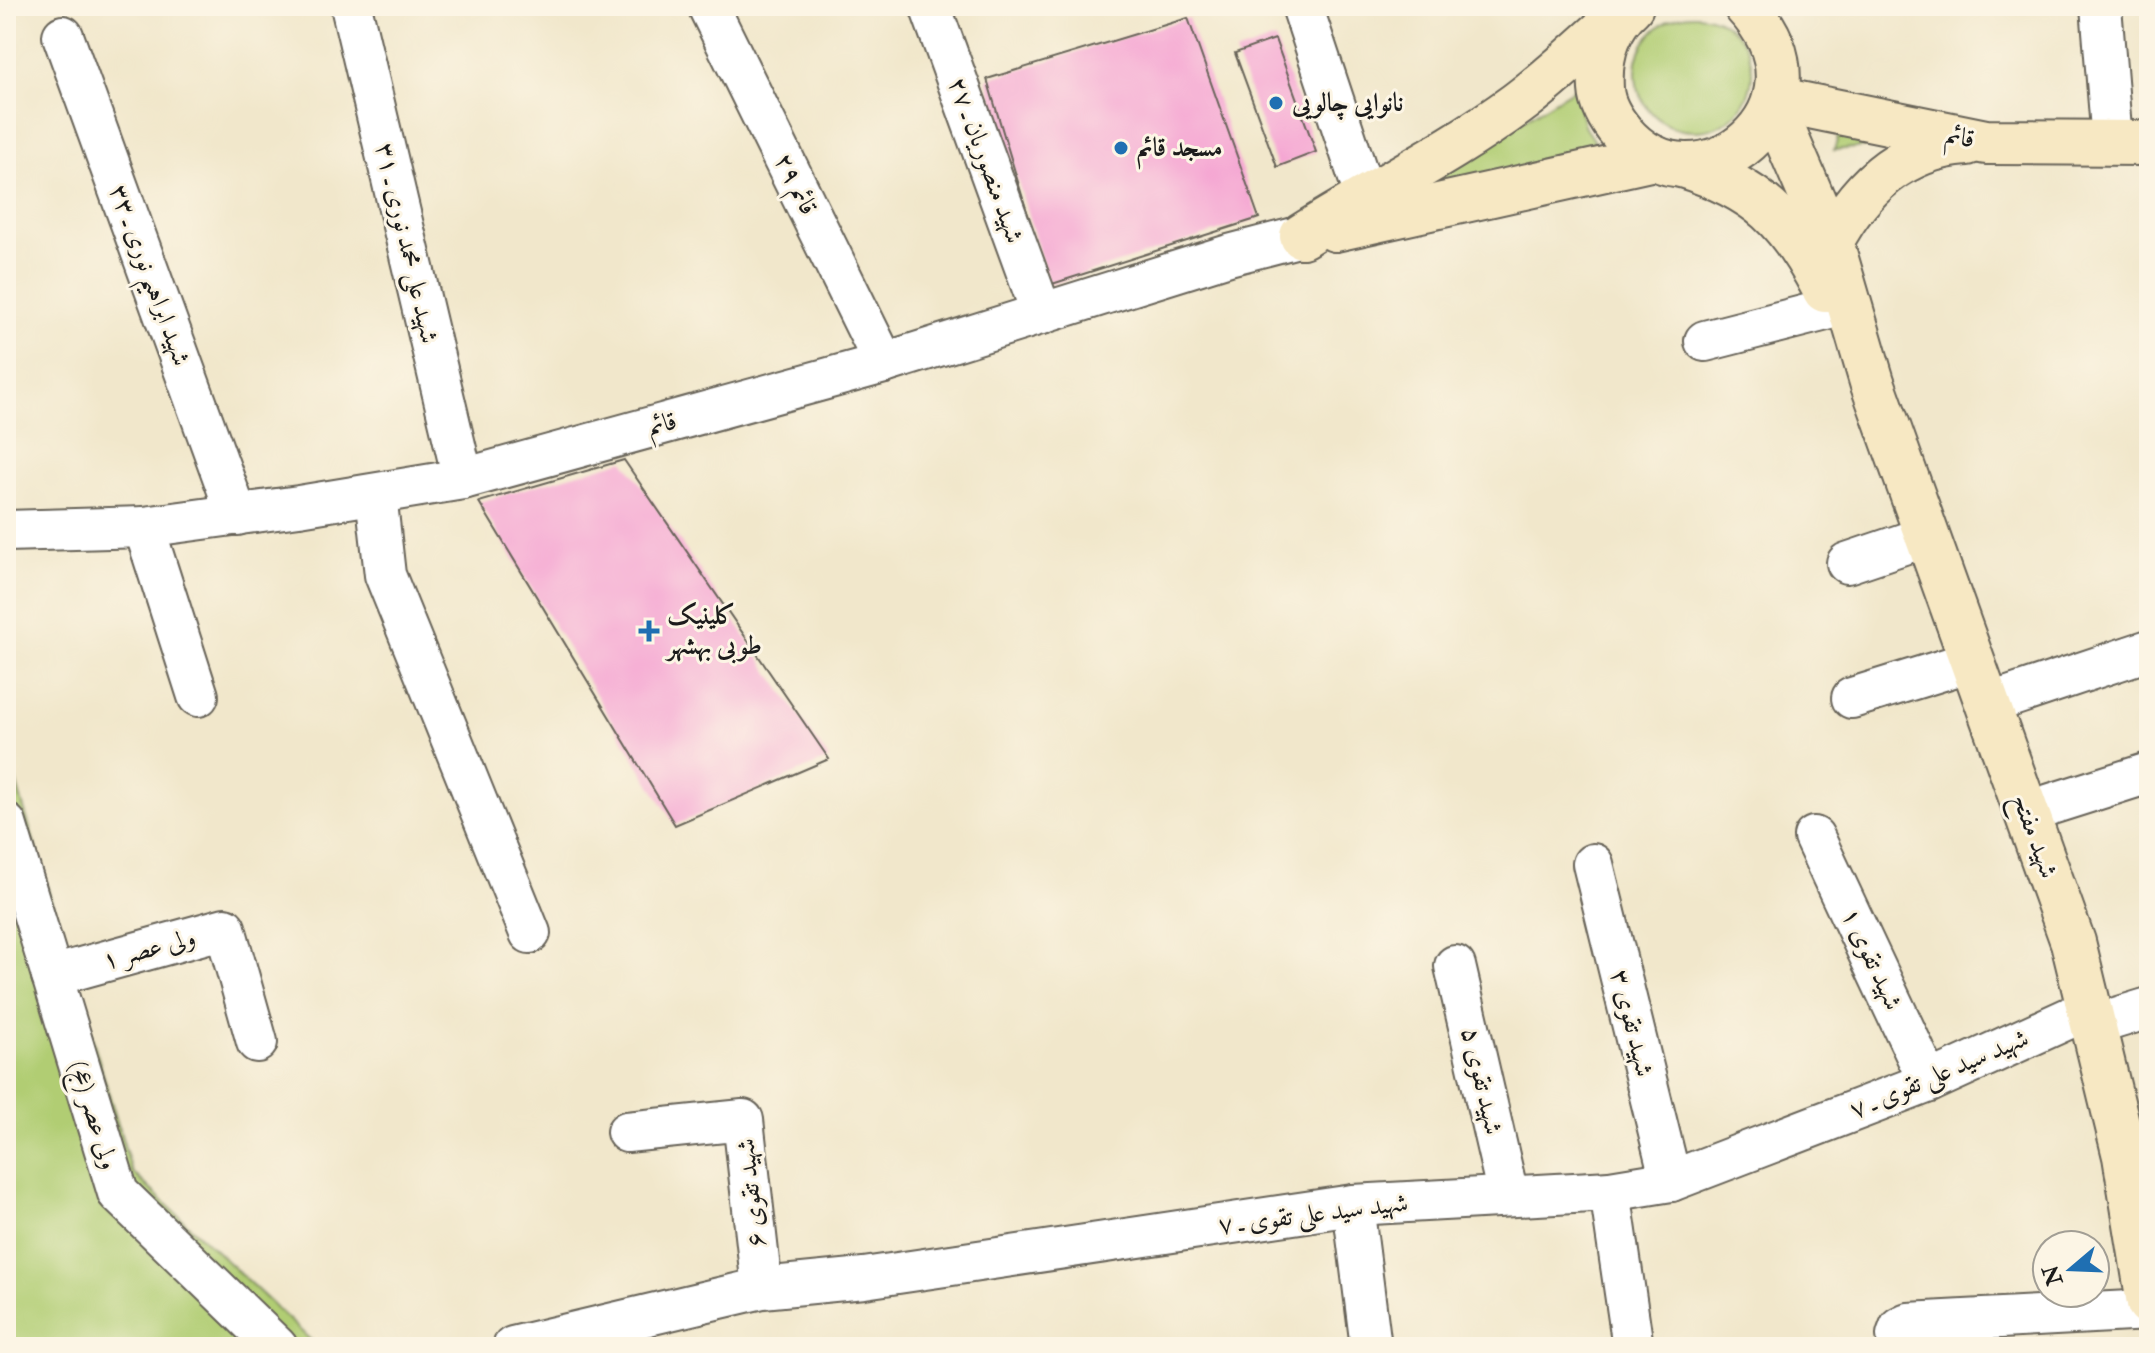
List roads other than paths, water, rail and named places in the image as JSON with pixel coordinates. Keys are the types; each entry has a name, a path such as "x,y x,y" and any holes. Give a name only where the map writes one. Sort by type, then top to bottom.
{"street":[{"name":"شهید علی محمد نوری ـ ۳۱","path":"351,6 463,479"},
{"name":"قائم ۲۹","path":"708,6 884,363"},
{"name":"شهید منصوریان ـ ۲۷","path":"930,6 1042,314"},
{"path":"1302,6 1365,196"},
{"path":"2101,6 2130,143"},
{"path":"1302,236 1365,196 1428,163 1517,104 1627,9"},
{"path":"1627,9 1606,40 1599,67 1602,95 1612,122 1631,143 1750,193 1784,222 1807,255 1872,382"},
{"path":"1302,236 1668,161 1711,162 1737,151 1759,132 1774,103 1778,79 1775,50 1761,12"},
{"name":"شهید ابراهیم نوری ـ ۳۳","path":"63,36 237,515"},
{"name":"قائم","path":"1774,103 1986,142 2130,143"},
{"path":"1774,103 1831,242 1872,382"},
{"path":"1831,242 1867,188 1892,168 1922,152 1953,144 1986,142"},
{"name":"قائم","path":"6,531 144,527 463,479 884,363 1229,255 1302,236"},
{"path":"1705,341 1834,308"},
{"name":"شهید مفتح","path":"1872,382 2073,942 2125,1156 2140,1190 2149,1303"},
{"path":"376,494 385,575 530,933"},
{"path":"144,527 198,696"},
{"path":"1847,563 1927,536"},
{"path":"1988,704 2149,650"},
{"path":"1852,698 1972,661"},
{"path":"2026,812 2149,773"},
{"name":"ولی عصر (عج)","path":"6,824 118,1193 277,1347"},
{"name":"شهید تقوی ۱","path":"1814,837 1929,1082"},
{"name":"شهید تقوی ۳","path":"1593,864 1671,1181"},
{"name":"ولی عصر ۱","path":"52,976 225,928 257,1042"},
{"name":"شهید تقوی ۵","path":"1455,966 1508,1195"},
{"name":"شهید سید علی تقوی ـ ۷","path":"513,1347 762,1288 864,1278 1353,1205 1610,1191 1671,1181 2091,1017 2149,1008"},
{"name":"شهید تقوی ۶","path":"627,1132 743,1120 762,1288"},
{"path":"1610,1191 1633,1347"},
{"path":"1353,1205 1371,1347"},
{"path":"1899,1347 1897,1335 1900,1327 1908,1323 2149,1310"}],"place":[{"name":"نانوایی چالویی","path":"1276,103"},
{"name":"مسجد قائم","path":"1121,148"},
{"name":"کلینیک طوبی بهشهر","path":"649,631"}]}
